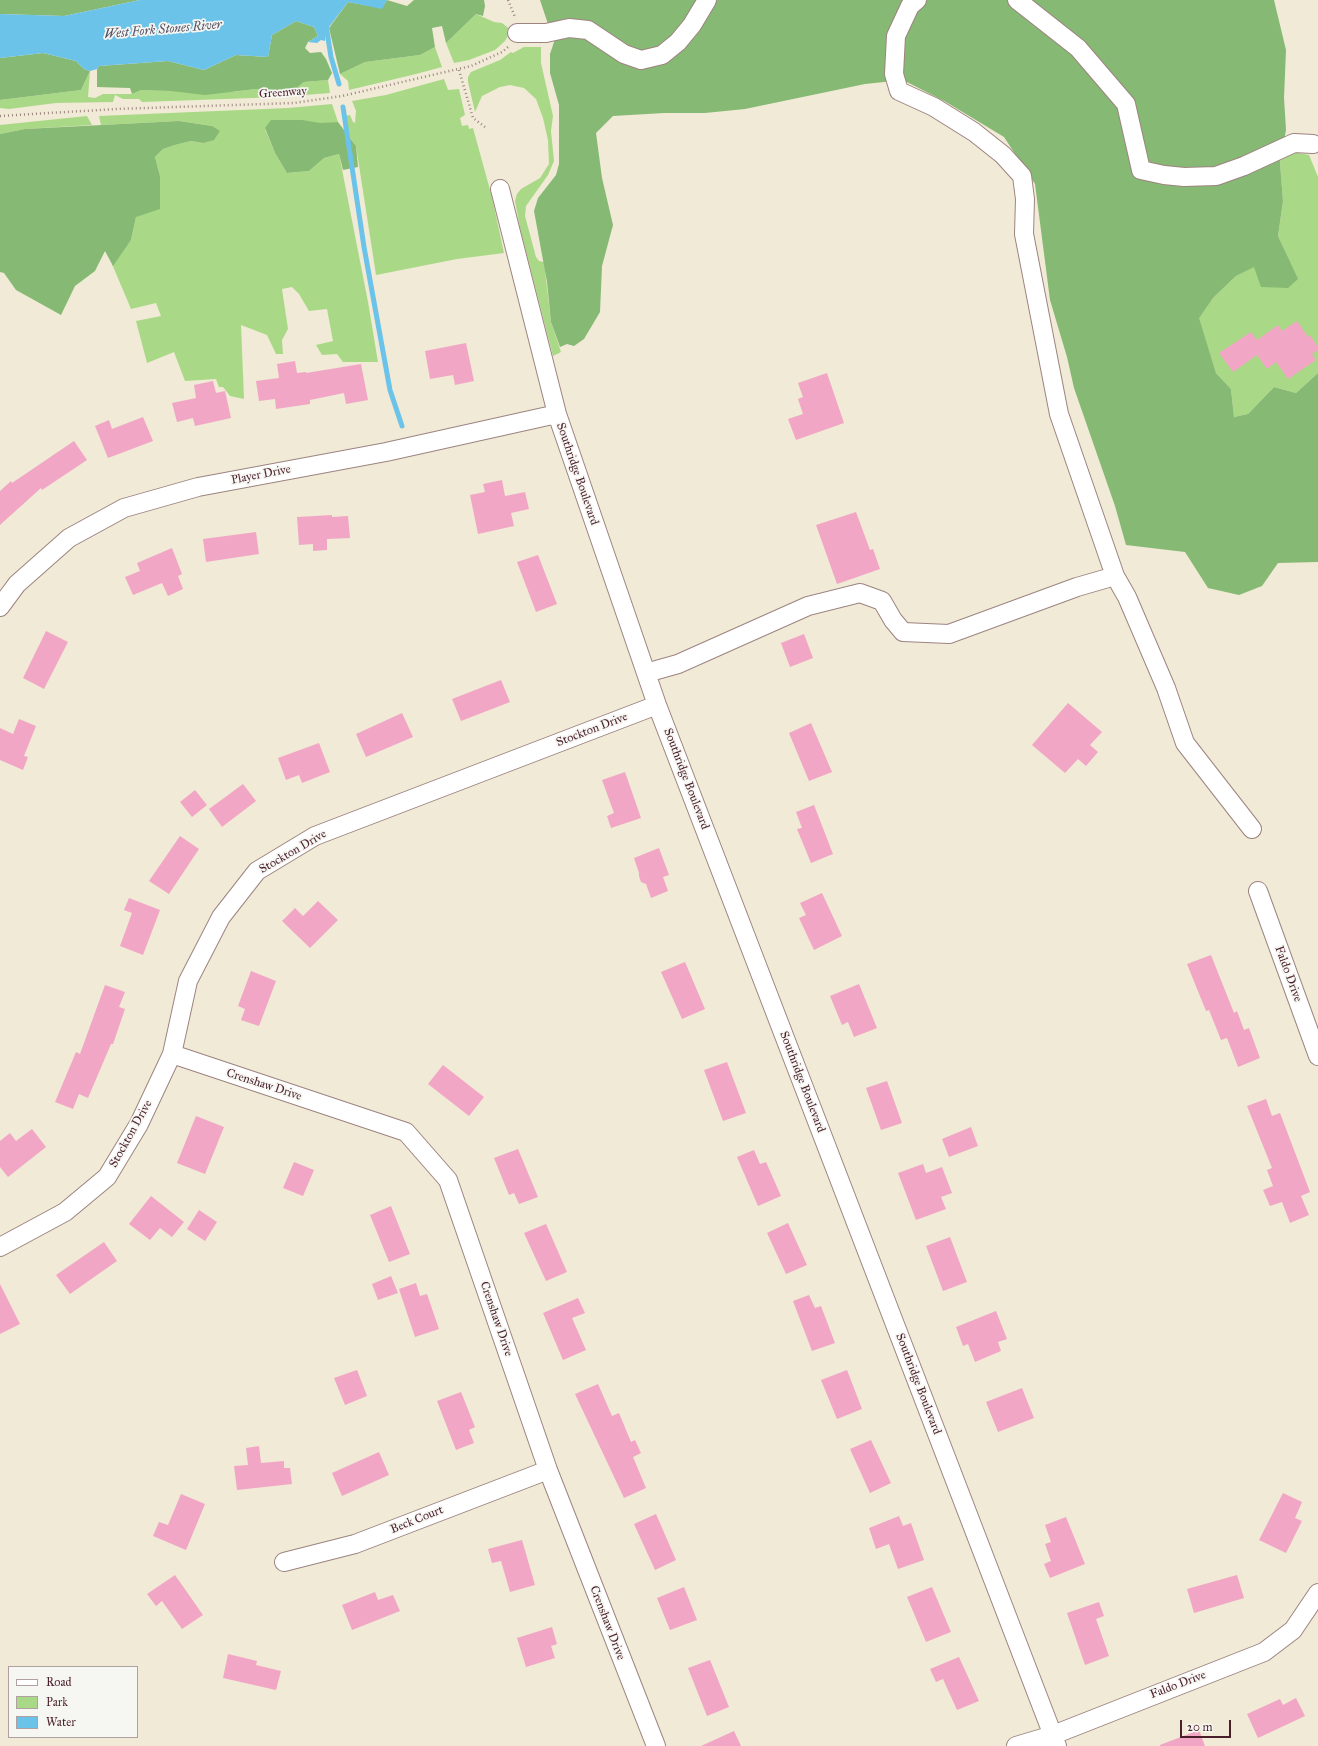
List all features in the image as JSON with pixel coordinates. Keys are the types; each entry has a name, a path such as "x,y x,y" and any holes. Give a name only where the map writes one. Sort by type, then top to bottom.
{"street":[{"path":"517,33 546,33 569,28 588,30 624,54 641,60 662,56 678,42 692,25 707,0"},
{"path":"917,0 910,6 896,36 894,74 899,91 934,107 974,132 1003,155 1022,176 1025,199 1024,234 1059,414 1115,576 1127,597 1166,688 1186,743 1252,830"},
{"path":"1017,0 1078,48 1126,104 1141,170 1164,175 1184,177 1216,176 1244,166 1294,143 1313,144"},
{"name":"Southridge Boulevard","path":"500,189 556,414 657,705 1055,1740"},
{"name":"Player Drive","path":"0,607 17,584 69,538 124,508 198,487 386,452 556,414"},
{"path":"646,673 678,664 808,606 860,593 882,600 893,620 903,632 949,634 1077,588 1115,576"},
{"name":"Stockton Drive","path":"0,1247 65,1212 107,1177 139,1124 172,1054 188,981 221,917 257,871 315,836 657,705"},
{"name":"Faldo Drive","path":"1258,891 1318,1056"},
{"name":"Crenshaw Drive","path":"172,1054 406,1132 448,1180 548,1470 656,1746"},
{"name":"Beck Court","path":"284,1562 355,1544 548,1470"},
{"name":"Faldo Drive","path":"1016,1746 1055,1740 1264,1652 1293,1630 1318,1593"}],"path":[{"path":"508,0 517,25 517,33"},
{"name":"Greenway","path":"0,116 116,109 294,102 342,96 459,70 487,60 509,47 517,33"},
{"path":"459,70 473,118 485,127"}],"green space":[{"path":"0,0 140,0 64,16 0,14"},
{"path":"387,0 407,6 414,0 484,0 485,6 483,16 476,14 446,43 442,26 432,28 435,47 420,55 365,62 340,74 329,28 348,2 382,8"},
{"path":"540,0 1274,0 1286,50 1284,98 1286,130 1280,163 1283,201 1278,236 1298,279 1288,288 1261,287 1254,267 1236,276 1213,298 1199,318 1216,373 1231,389 1234,417 1248,414 1274,387 1296,393 1318,373 1318,562 1278,563 1262,586 1239,595 1208,588 1185,552 1126,545 1115,506 1074,388 1067,357 1050,300 1035,184 1004,137 946,102 903,80 865,84 745,109 705,113 664,113 613,116 596,133 602,178 613,225 602,266 600,312 584,339 574,346 567,344 560,347 551,322 547,282 534,211 538,198 556,175 559,164 559,105 550,73 550,54 556,36 548,24"},
{"path":"476,14 494,22 502,23 511,30 505,41 495,50 469,60 454,63 446,43"},
{"path":"296,21 314,27 318,36 308,42 305,48 310,53 321,52 332,73 328,80 304,82 293,91 256,89 205,95 171,91 141,90 132,94 130,88 97,87 97,69 99,66 168,61 204,70 236,55 268,57 272,35"},
{"path":"435,47 442,67 349,90 348,81 340,74 365,62 420,55"},
{"path":"524,47 541,47 541,63 553,116 551,131 554,161 548,175 526,206 525,216 536,257 539,261 544,262 551,322 561,352 553,356 520,228 515,201 517,194 521,189 540,178 549,164 548,140 543,118 536,99 524,88 510,85 500,87 482,96 475,112 468,82 468,77 471,72 500,60 511,52 513,53"},
{"path":"43,53 76,61 84,69 90,71 81,90 0,100 0,58"},
{"path":"90,71 88,97 95,98 103,94 132,94 141,90 231,92 256,89 293,91 304,82 328,80 330,93 280,97 142,102 139,99 123,99 115,95 113,102 56,103 9,109 0,108 0,100 81,90"},
{"path":"444,79 448,90 459,89 465,115 460,118 462,126 468,125 469,129 473,128 492,197 504,253 457,259 376,275 356,146 344,129 343,116 350,115 355,123 356,111 352,101 386,95"},
{"path":"332,104 338,122 265,129 275,153 287,173 309,171 324,158 339,154 368,302 378,362 343,362 337,354 322,355 316,345 333,341 327,309 309,311 299,294 292,287 282,289 288,329 282,340 283,354 276,354 267,335 241,325 244,399 230,396 223,387 219,387 216,379 185,381 174,352 147,363 136,321 161,316 156,303 131,309 112,264 131,240 136,217 160,176 155,157 163,149 175,145 191,141 203,143 212,126 179,121 101,125 99,116 288,108"},
{"path":"87,116 92,125 25,129 0,134 0,125"},
{"path":"271,120 302,120 320,123 338,122 356,146 358,167 343,170 339,154 324,158 309,171 287,173 275,153 265,128"},
{"path":"179,121 212,126 220,131 214,140 203,143 191,141 175,145 163,149 155,157 160,176 160,209 136,217 131,240 113,266 105,251 95,271 75,286 61,315 16,290 4,273 0,272 0,134 25,129"},
{"path":"1283,150 1309,155 1318,177 1318,373 1296,393 1274,387 1248,414 1234,417 1231,389 1216,373 1198,317 1213,298 1236,276 1254,266 1287,256 1278,236 1283,201 1280,163"}],"water":[{"name":"West Fork Stones River","path":"140,0 387,0 382,9 348,2 326,31 325,41 321,40 317,43 308,42 318,36 314,27 296,21 272,35 268,57 236,55 204,70 168,61 99,66 97,69 90,71 84,69 76,61 43,53 0,58 0,14 64,16"}],"building":[{"path":"1297,321 1308,337 1310,335 1318,347 1318,350 1312,354 1316,360 1288,379 1276,362 1267,369 1257,355 1233,372 1219,353 1251,332 1257,340 1278,325 1282,331"},
{"path":"466,343 474,381 455,385 453,375 430,379 425,351"},
{"path":"295,361 297,373 306,373 361,364 368,400 346,404 344,393 310,400 310,404 276,409 275,399 259,401 256,381 279,378 277,364"},
{"path":"827,373 844,423 796,440 788,419 803,414 798,399 803,397 798,383"},
{"path":"213,381 216,393 225,391 231,418 195,426 193,418 177,422 172,403 196,398 194,385"},
{"path":"143,417 153,441 108,458 95,426 109,420 112,429"},
{"path":"74,441 87,460 42,490 41,488 0,525 0,491 11,481 12,483"},
{"path":"502,480 505,496 525,492 529,509 511,513 514,526 478,534 470,495 485,492 483,484"},
{"path":"856,512 870,550 873,549 880,569 837,584 816,525"},
{"path":"332,515 332,517 348,516 350,538 327,539 327,550 313,551 313,544 299,545 297,517"},
{"path":"256,532 259,554 206,562 203,539"},
{"path":"172,548 182,574 178,576 183,589 168,596 162,583 133,595 125,577 140,571 137,563"},
{"path":"538,555 557,604 536,612 517,562"},
{"path":"46,631 68,642 44,689 23,678"},
{"path":"804,634 813,658 790,667 781,643"},
{"path":"501,680 510,702 461,721 452,699"},
{"path":"1068,703 1102,732 1090,745 1098,752 1086,766 1078,759 1065,773 1032,745"},
{"path":"402,713 413,737 366,757 356,734"},
{"path":"19,719 36,726 24,756 28,757 23,770 0,760 0,728 13,734"},
{"path":"811,723 832,772 809,781 789,733"},
{"path":"319,743 330,772 302,783 299,775 286,780 278,758"},
{"path":"625,772 641,818 611,828 607,816 614,813 602,780"},
{"path":"243,784 256,801 222,827 209,809"},
{"path":"195,790 207,805 192,817 180,802"},
{"path":"814,805 833,854 811,863 797,829 802,828 796,812"},
{"path":"180,836 199,849 169,894 149,881"},
{"path":"659,848 669,875 663,877 668,891 651,898 646,884 641,882 634,858"},
{"path":"822,893 842,936 814,950 799,918 806,915 800,903"},
{"path":"129,898 160,910 143,955 120,946 132,913 124,910"},
{"path":"318,901 338,920 310,948 282,921 295,908 303,916"},
{"path":"1211,955 1234,1013 1237,1011 1244,1030 1249,1028 1260,1058 1238,1067 1227,1038 1221,1040 1209,1010 1206,1011 1187,964"},
{"path":"685,962 705,1009 682,1019 661,972"},
{"path":"251,971 276,981 259,1026 241,1020 245,1009 238,1006"},
{"path":"859,984 877,1028 854,1037 848,1022 842,1025 830,996"},
{"path":"105,985 125,992 119,1007 125,1009 113,1044 111,1044 88,1098 79,1094 73,1109 55,1102 76,1052 80,1054"},
{"path":"727,1062 746,1113 723,1121 704,1070"},
{"path":"443,1065 484,1097 469,1116 428,1084"},
{"path":"887,1081 902,1123 881,1130 866,1088"},
{"path":"1266,1099 1272,1116 1280,1113 1310,1192 1301,1196 1309,1215 1290,1223 1282,1202 1270,1206 1263,1190 1273,1186 1267,1170 1272,1168 1247,1106"},
{"path":"196,1116 224,1127 205,1174 177,1163"},
{"path":"971,1127 978,1146 949,1157 942,1139"},
{"path":"32,1129 46,1147 8,1177 0,1167 0,1141 10,1133 16,1141"},
{"path":"518,1149 538,1197 519,1204 514,1193 509,1195 494,1158"},
{"path":"754,1150 760,1164 766,1162 781,1196 758,1206 737,1157"},
{"path":"294,1162 314,1170 303,1196 283,1188"},
{"path":"923,1164 926,1173 942,1167 952,1193 941,1197 946,1209 916,1220 898,1173"},
{"path":"151,1196 184,1222 172,1237 160,1228 150,1240 129,1224"},
{"path":"391,1206 410,1254 389,1262 370,1215"},
{"path":"199,1210 217,1222 205,1241 187,1229"},
{"path":"788,1223 807,1265 786,1274 767,1233"},
{"path":"546,1224 567,1272 546,1281 524,1233"},
{"path":"950,1237 967,1282 943,1291 926,1246"},
{"path":"104,1242 117,1261 70,1294 56,1275"},
{"path":"391,1276 398,1293 378,1300 372,1284"},
{"path":"416,1283 420,1296 427,1294 439,1329 415,1337 399,1289"},
{"path":"0,1284 20,1324 0,1334"},
{"path":"809,1295 815,1308 821,1306 835,1343 812,1351 793,1301"},
{"path":"578,1298 585,1313 572,1318 586,1350 563,1360 543,1313"},
{"path":"996,1311 1007,1339 998,1342 1001,1351 975,1362 968,1344 963,1346 956,1327"},
{"path":"357,1370 367,1396 345,1405 334,1378"},
{"path":"847,1370 862,1409 837,1419 821,1380"},
{"path":"598,1384 612,1416 619,1413 631,1442 635,1440 641,1453 633,1457 646,1488 624,1498 575,1394"},
{"path":"1022,1388 1034,1418 998,1432 986,1402"},
{"path":"461,1392 475,1427 469,1430 474,1443 456,1450 437,1401"},
{"path":"871,1440 891,1483 870,1493 850,1449"},
{"path":"259,1446 261,1463 284,1461 284,1468 290,1468 292,1484 237,1490 234,1466 248,1465 246,1448"},
{"path":"379,1452 389,1475 342,1496 332,1473"},
{"path":"1283,1493 1302,1502 1295,1518 1302,1521 1286,1553 1259,1540"},
{"path":"181,1494 205,1504 186,1550 153,1536 159,1522 168,1525"},
{"path":"656,1514 676,1560 655,1570 634,1524"},
{"path":"899,1516 903,1526 911,1523 924,1560 898,1569 889,1544 876,1549 869,1528"},
{"path":"1066,1517 1085,1564 1050,1578 1044,1564 1051,1561 1045,1544 1051,1542 1045,1525"},
{"path":"522,1540 535,1585 510,1592 501,1561 492,1563 488,1549"},
{"path":"175,1575 203,1615 182,1629 162,1601 156,1606 147,1594"},
{"path":"1237,1575 1244,1598 1194,1613 1187,1589"},
{"path":"684,1587 697,1620 670,1630 657,1598"},
{"path":"932,1587 951,1632 926,1642 907,1597"},
{"path":"375,1592 378,1600 393,1595 400,1611 352,1630 342,1605"},
{"path":"1099,1602 1104,1616 1096,1619 1109,1656 1085,1665 1067,1613"},
{"path":"552,1627 557,1644 551,1646 555,1658 526,1667 517,1638"},
{"path":"228,1654 257,1661 256,1665 281,1671 276,1690 223,1678"},
{"path":"959,1657 979,1701 957,1710 943,1679 936,1682 930,1669"},
{"path":"710,1660 729,1707 707,1716 688,1668"},
{"path":"1296,1698 1305,1716 1258,1738 1247,1714 1280,1699 1283,1705"},
{"path":"1199,1730 1205,1746 1160,1746 1160,1745"},
{"path":"734,1731 741,1746 701,1746"}],"waterway":[{"path":"326,25 331,57 339,84"},
{"path":"343,107 364,247 390,390 402,426"}]}
